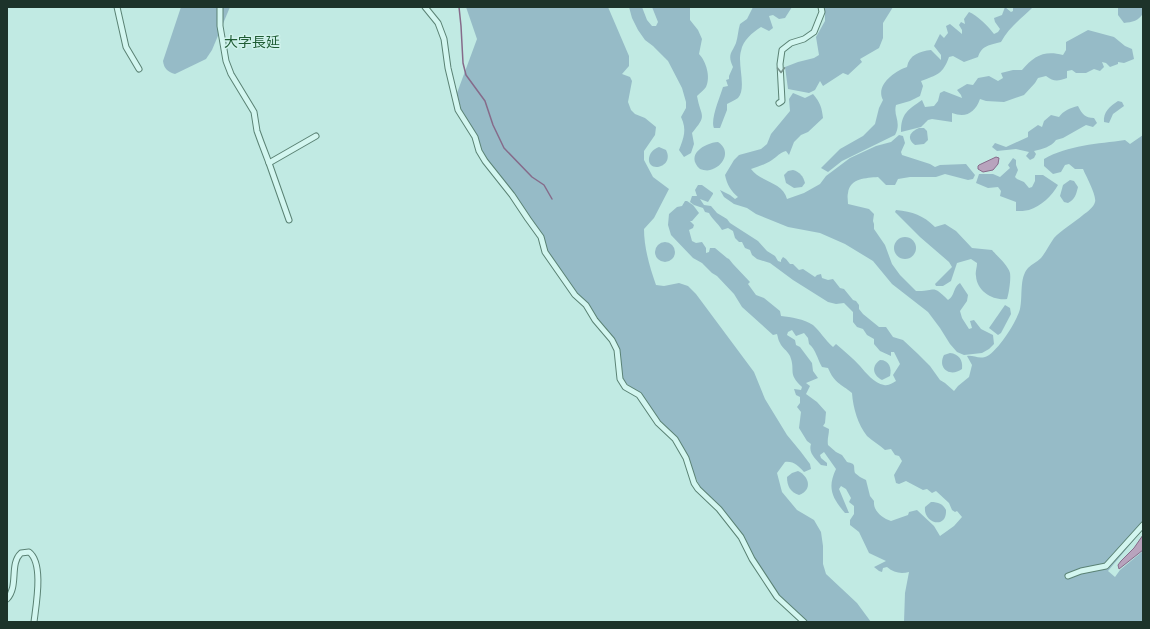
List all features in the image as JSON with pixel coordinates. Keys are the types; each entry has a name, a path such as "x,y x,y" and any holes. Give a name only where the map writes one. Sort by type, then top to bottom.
{"street":[{"path":"116,7 126,47 139,69"},
{"path":"220,7 220,26 226,61 230,74 254,112 258,131 289,220"},
{"path":"425,7 438,23 444,39 448,68 458,110 474,137 479,151 485,161 512,195 541,237 545,252 575,295 586,305 595,320 612,340 617,350 620,379 625,387 639,395 658,423 675,439 686,458 694,483 698,489 720,509 737,532 752,559 777,597 804,622"},
{"path":"779,103 782,101 780,64 782,50 790,43 804,38 814,32 822,12 821,7"},
{"path":"270,163 316,136"},
{"path":"1068,576 1081,571 1106,566 1143,525"},
{"path":"7,599 13,588 17,559 22,553 29,552 32,554 37,567 38,589 34,622"}],"shaded area":[{"path":"181,7 230,7 212,50 206,59 175,74 167,70 163,61"},
{"path":"466,7 608,7 629,56 629,66 622,74 630,77 632,81 628,102 631,110 635,114 645,118 656,127 655,135 644,151 644,160 653,177 669,189 654,218 644,229 648,258 656,285 664,286 679,283 688,286 696,294 754,372 765,399 787,435 810,464 811,469 804,472 793,463 785,462 777,473 782,492 797,510 814,520 821,532 823,564 826,574 857,603 871,622 808,622 778,595 756,561 743,537 721,507 701,489 677,438 659,421 641,394 628,385 622,378 619,351 560,269 486,159 478,140 461,109 457,93 477,39"},
{"path":"629,7 642,7 647,20 652,26 656,26 658,22 652,7 690,7 690,20 698,30 702,39 699,54 702,57 707,69 708,79 706,87 697,96 702,119 692,133 694,144 691,153 684,157 679,150 684,134 684,126 681,117 686,108 682,88 668,61 645,40 638,30 632,18"},
{"path":"753,7 792,7 785,18 779,19 773,15 769,16 773,28 769,31 761,27 751,34 744,43 740,56 742,82 741,94 738,98 727,104 727,110 720,128 714,128 713,120 716,108 723,87 728,86 726,80 729,79 733,67 730,56 736,43 740,24 747,19"},
{"path":"825,7 893,7 883,23 883,38 879,48 860,59 862,62 848,75 843,73 823,86 820,81 815,90 809,93 788,89 785,67 819,55 816,37 825,21"},
{"path":"1005,7 1011,12 1013,11 1013,7 1033,7 1011,27 1001,42 987,46 982,50 978,57 964,62 953,56 949,57 947,63 939,73 921,81 923,86 920,96 896,105 895,109 898,126 895,135 842,161 828,172 821,168 840,149 863,136 875,124 879,108 883,100 881,94 882,89 884,84 892,75 907,67 910,59 923,51 931,50 941,60 941,55 934,46 940,34 944,38 948,33 946,26 950,24 962,34 962,30 959,25 961,22 965,24 964,19 969,12 983,22 994,34 1000,29 994,18 1002,15"},
{"path":"1142,7 1143,13 1132,22 1124,23 1118,15 1118,8"},
{"path":"1088,30 1114,37 1125,46 1132,49 1134,59 1124,63 1118,62 1118,64 1110,67 1106,63 1102,62 1104,67 1100,71 1094,69 1086,73 1076,73 1072,70 1067,71 1067,78 1061,80 1054,80 1046,76 1038,78 1024,95 1004,102 986,101 980,99 973,111 969,113 962,115 952,113 952,122 932,119 928,120 921,127 901,132 902,120 904,116 922,100 925,107 934,106 938,101 940,93 944,91 962,98 957,90 967,84 973,85 978,78 989,76 998,81 1003,78 1001,73 1013,70 1022,70 1040,55 1050,53 1063,55 1066,50 1066,42"},
{"path":"793,93 805,98 813,94 820,105 823,118 808,132 801,135 794,142 789,155 786,151 767,163 751,169 760,177 781,189 785,193 787,199 804,193 820,184 826,176 850,158 876,146 891,142 899,135 903,136 905,143 901,152 902,155 935,167 940,165 966,164 975,175 973,179 968,180 945,174 936,177 910,177 898,179 895,185 886,185 878,177 859,180 852,184 849,188 848,204 869,209 874,214 874,229 885,245 892,264 900,275 916,291 936,290 948,300 960,283 968,295 967,301 960,311 962,318 969,329 972,328 970,321 974,320 981,329 993,335 994,344 989,349 982,353 964,355 957,352 928,312 892,284 873,261 845,244 820,233 788,227 756,214 747,208 734,204 724,197 720,190 735,199 738,197 730,188 725,175 734,160 739,155 761,149 767,144 771,134 790,111 789,99"},
{"path":"1118,101 1122,102 1124,106 1113,114 1109,123 1104,122 1105,115 1108,110"},
{"path":"1078,106 1084,115 1094,118 1097,123 1093,127 1086,125 1063,138 1056,140 1049,146 1034,151 1036,154 1034,158 1030,160 1026,156 1029,152 1016,149 997,151 992,147 995,143 1006,147 1028,137 1028,132 1038,125 1042,127 1044,121 1051,115 1059,117 1067,110"},
{"path":"919,128 924,128 927,131 928,140 924,144 915,145 910,138 910,135 913,131"},
{"path":"1143,135 1143,529 1108,571 1115,577 1120,570 1143,551 1143,622 904,622 905,593 909,572 903,573 892,571 887,567 883,568 882,572 874,567 886,561 869,553 859,532 850,525 850,520 854,514 854,506 849,502 851,498 846,489 841,486 839,489 849,513 845,513 834,497 831,487 836,469 824,452 820,455 821,458 827,463 827,466 821,465 812,453 810,447 811,444 807,441 799,428 801,412 797,407 800,403 800,397 796,395 794,389 801,390 802,387 793,375 790,356 781,345 777,334 773,335 742,307 734,294 717,276 702,263 693,258 671,235 668,225 669,214 677,207 682,206 685,201 693,205 699,213 692,221 690,221 694,225 693,228 689,230 692,241 696,243 702,242 706,248 706,253 709,252 710,248 715,248 729,259 750,282 748,284 756,295 764,298 780,311 781,316 802,320 813,325 833,347 836,344 874,380 880,384 886,385 896,381 893,375 900,364 894,352 891,352 891,356 880,351 874,344 874,339 867,335 863,329 857,327 853,322 853,312 844,303 836,304 828,302 793,280 770,263 757,259 752,255 750,250 745,248 742,242 739,242 735,238 733,231 728,228 722,230 709,213 705,212 703,208 690,202 692,196 697,196 695,190 698,185 702,185 713,193 708,202 700,199 704,205 711,206 717,213 727,219 730,223 758,241 767,251 775,256 778,261 781,262 783,257 799,270 803,269 815,277 821,274 822,278 828,280 833,279 840,288 844,289 853,300 856,301 863,314 879,327 886,327 893,337 903,340 930,366 940,380 954,391 969,377 972,365 967,356 985,357 990,354 1001,343 1011,328 1020,309 1022,282 1025,272 1041,258 1057,235 1092,208 1095,202 1091,186 1083,169 1075,169 1069,164 1065,165 1061,172 1053,174 1044,166 1044,159 1053,154 1083,146 1125,140 1130,144","holes":["792,330 796,336 804,333 822,367 828,368 838,383 852,393 856,416 867,436 885,450 891,449 895,455 899,456 902,461 894,475 896,483 899,484 906,481 923,490 927,489 932,493 936,491 949,503 952,510 955,512 957,511 962,517 954,526 940,536 934,526 917,510 909,512 908,515 891,521 879,514 875,508 874,501 870,496 866,480 855,473 854,466 847,462 842,455 828,445 829,429 823,426 825,423 826,412 817,402 806,394 810,386 806,383 818,378 813,371 812,363 800,347 796,345 795,340 787,335 788,332"]},
{"path":"718,142 722,146 725,154 722,162 719,166 710,170 700,169 696,164 695,155 702,147"},
{"path":"659,147 666,150 668,156 667,161 660,166 652,166 649,158 650,154"},
{"path":"996,157 999,158 998,164 993,170 983,172 978,169 979,165"},
{"path":"1013,158 1016,160 1018,170 1015,177 1024,182 1029,188 1032,187 1035,181 1035,175 1043,175 1058,185 1046,200 1029,210 1016,211 1016,202 1000,196 1001,191 998,187 988,188 976,183 979,174 993,174 1000,177 1010,168 1008,165"},
{"path":"793,170 799,173 803,178 805,183 802,187 794,188 786,183 784,175 788,171"},
{"path":"1070,180 1074,181 1078,187 1075,196 1068,203 1064,202 1060,196 1063,185"},
{"path":"896,210 917,215 935,227 945,224 956,231 972,248 992,250 1005,264 1010,273 1010,286 1007,299 992,297 979,287 976,273 977,263 971,259 957,263 951,281 943,286 936,286 935,284 952,267 949,262 920,237 895,212"},
{"path":"905,237 913,240 916,248 913,256 905,259 897,256 894,248 897,240"},
{"path":"665,242 672,245 675,252 672,259 665,262 658,259 655,252 658,245"},
{"path":"1005,305 1010,308 1011,314 1001,333 998,335 989,328"},
{"path":"950,353 958,356 962,363 962,369 957,372 949,372 943,368 942,360 944,355"},
{"path":"880,360 886,361 891,370 890,376 882,380 875,374 874,371 875,366"},
{"path":"798,471 805,476 808,483 806,490 799,495 793,492 790,488 787,477"},
{"path":"931,502 936,502 945,508 945,516 943,520 935,522 925,513 925,507"},
{"path":"1143,535 1143,550 1119,569 1118,565 1134,548"}],"waterway":[{"path":"459,7 463,63 466,75 485,101 493,125 504,148 532,177 544,185 552,199"}],"district":[{"name":"大字長延","path":"252,41"}]}
